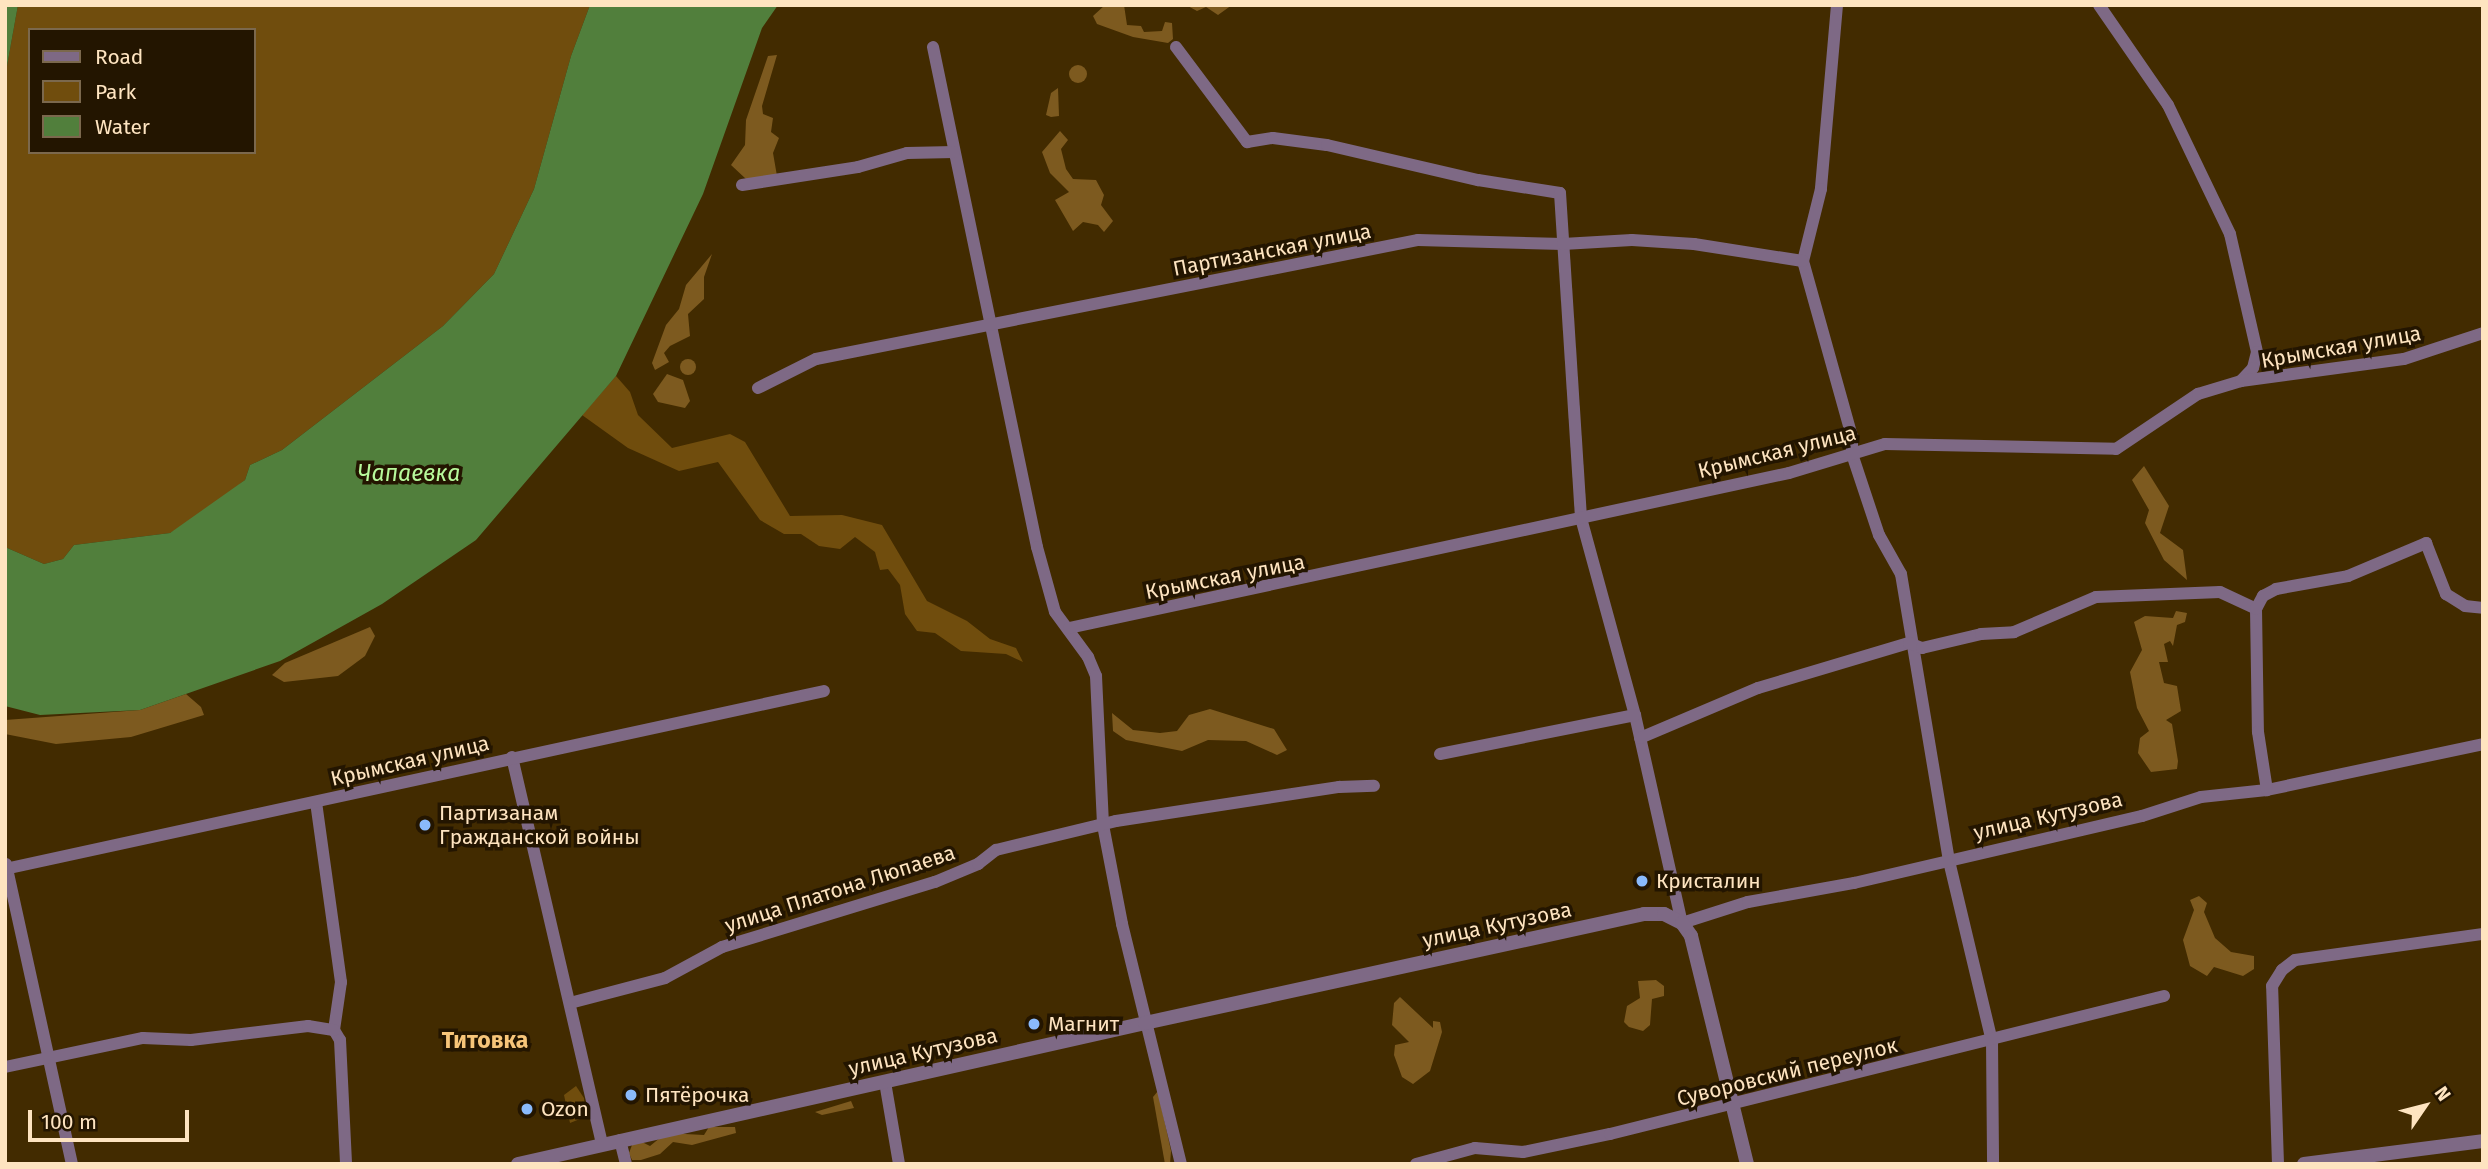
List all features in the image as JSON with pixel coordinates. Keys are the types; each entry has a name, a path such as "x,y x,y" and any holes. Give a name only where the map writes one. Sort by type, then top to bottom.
{"street":[{"path":"1837,5 1821,189 1803,261 1852,436 1852,454 1879,536 1900,573 1909,643 1949,861 1992,1041 1993,1164"},
{"path":"2099,5 2168,105 2230,234 2257,352 2253,368 2241,381"},
{"path":"933,47 993,324 1037,547 1055,612 1069,628 1097,676 1103,825 1145,1023 1154,1044 1181,1164"},
{"path":"1175,47 1247,142 1273,138 1327,145 1478,180 1560,193 1581,518 1635,715 1682,923 1691,936 1747,1164"},
{"path":"742,185 858,167 907,153 954,152"},
{"name":"Партизанская улица","path":"758,388 817,359 1418,240 1563,244 1632,240 1694,244 1803,261"},
{"name":"Крымская улица","path":"1069,628 1581,518 1885,444 1936,443 2116,449 2183,401 2241,381 2404,359 2483,333"},
{"path":"2267,790 2258,732 2256,609 2263,596 2276,589 2348,576 2426,543 2446,594 2465,606 2483,608"},
{"path":"1640,737 1758,688 1909,643 1922,648 1981,634 2014,632 2096,597 2221,592 2256,609"},
{"name":"Крымская улица","path":"6,867 824,691"},
{"path":"1440,754 1635,715"},
{"name":"улица Кутузова","path":"518,1164 1644,914 1664,914 1682,923 1748,902 1949,861 2142,816 2201,797 2267,790 2483,744"},
{"path":"512,757 602,1144"},
{"name":"улица Платона Люпаева","path":"570,1003 664,978 722,947 776,928 897,895 978,864 996,850 1103,825 1339,787 1374,786"},
{"path":"316,802 341,982 334,1030 340,1040 346,1164"},
{"path":"6,867 72,1164"},
{"path":"2278,1164 2272,986 2295,960 2483,934"},
{"name":"Суворовский переулок","path":"1416,1164 1475,1148 1523,1152 1734,1105 2164,996"},
{"path":"5,1067 143,1038 191,1040 308,1026 334,1030"},
{"path":"885,1082 900,1164"},
{"path":"620,1140 625,1164"},
{"path":"2304,1164 2483,1141"}],"green space":[{"path":"18,5 590,5 571,56 534,189 494,274 443,326 282,450 250,465 245,480 200,516 170,533 74,545 63,559 44,564 5,547 5,77"},
{"path":"616,376 630,392 638,415 672,448 730,434 745,442 790,516 842,515 882,525 927,601 967,621 990,639 1016,648 1023,662 1006,654 961,651 935,633 917,631 905,614 900,585 888,569 880,570 875,552 855,537 840,549 819,546 801,534 784,534 760,520 718,462 679,471 628,448 582,415"},
{"path":"576,1086 584,1098 585,1117 570,1123 564,1095"}],"shaded area":[{"path":"1105,5 1124,5 1127,25 1141,26 1144,32 1162,31 1165,22 1172,23 1173,39 1168,43 1133,37 1097,24 1093,16"},
{"path":"1186,5 1232,5 1218,15 1206,7 1197,11"},
{"path":"777,55 762,106 763,114 773,118 771,132 779,138 773,153 777,176 746,179 731,165 745,145 746,120 768,56"},
{"path":"1074,65 1082,65 1087,74 1085,81 1074,83 1069,78 1069,70"},
{"path":"1058,88 1059,116 1051,117 1046,115 1051,93"},
{"path":"1060,131 1068,140 1061,149 1066,169 1073,179 1096,180 1104,195 1101,205 1113,221 1104,232 1098,225 1083,222 1073,231 1055,200 1069,192 1050,173 1042,152"},
{"path":"712,254 704,277 704,299 688,314 690,336 670,346 664,353 669,362 655,370 652,363 666,325 679,309 686,285"},
{"path":"685,359 691,359 696,367 694,373 685,375 680,370 680,364"},
{"path":"667,374 683,380 690,401 685,408 658,402 653,394"},
{"path":"2144,466 2169,506 2160,533 2183,550 2187,580 2164,560 2145,523 2149,510 2132,480"},
{"path":"2176,611 2187,613 2185,622 2177,625 2173,646 2170,641 2164,644 2168,662 2159,662 2164,683 2177,686 2181,711 2166,720 2172,724 2177,769 2151,772 2138,753 2140,738 2149,731 2137,708 2130,672 2142,650 2134,622 2145,616 2173,618"},
{"path":"370,627 375,636 365,656 338,676 284,682 272,675 285,663"},
{"path":"186,694 201,707 204,715 131,737 56,744 5,734 5,720 140,710"},
{"path":"1210,709 1274,729 1287,750 1277,755 1246,741 1208,740 1182,751 1126,740 1113,731 1112,713 1133,730 1160,733 1177,731 1189,715"},
{"path":"2199,896 2207,903 2204,912 2215,938 2231,952 2254,956 2254,969 2243,976 2214,967 2207,976 2190,966 2183,940 2194,910 2190,900"},
{"path":"1656,980 1664,986 1664,996 1652,999 1650,1025 1643,1031 1629,1027 1624,1022 1627,1006 1640,998 1638,981"},
{"path":"1400,997 1433,1028 1433,1021 1440,1022 1442,1032 1430,1071 1413,1084 1402,1077 1394,1055 1395,1045 1409,1042 1392,1025 1394,1003"},
{"path":"1158,1091 1171,1151 1170,1164 1165,1164 1153,1097"},
{"path":"851,1101 854,1108 822,1115 815,1112"},
{"path":"709,1127 735,1127 736,1133 692,1145 673,1142 660,1154 641,1160 632,1160 629,1153 632,1145 642,1142 650,1146 666,1133 704,1135"}],"water":[{"path":"5,5 18,5 5,77"},
{"name":"Чапаевка","path":"590,5 778,5 762,28 703,194 616,376 476,540 382,604 280,661 140,710 40,715 5,706 5,547 44,564 63,559 74,545 170,533 245,480 250,465 282,450 443,326 494,274 534,189 571,56"}],"place":[{"name":"Партизанам Гражданской войны","path":"425,825"},
{"name":"Кристалин","path":"1642,881"},
{"name":"Магнит","path":"1034,1024"},
{"name":"Пятёрочка","path":"631,1095"},
{"name":"Ozon","path":"527,1109"}],"district":[{"name":"Титовка","path":"485,1040"}]}
